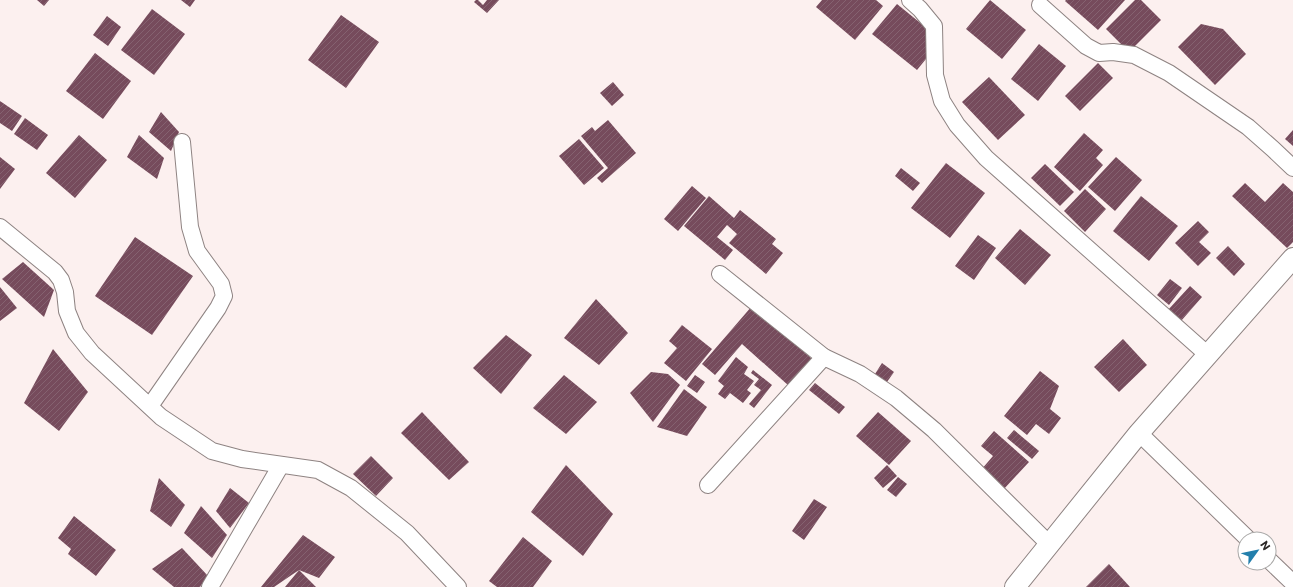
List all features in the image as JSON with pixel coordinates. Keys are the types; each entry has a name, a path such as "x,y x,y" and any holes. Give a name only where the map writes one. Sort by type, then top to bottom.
{"street":[{"path":"910,0 920,9 934,26 935,75 942,101 956,125 986,158 1208,355"},
{"path":"1040,5 1086,46 1099,53 1113,52 1134,55 1169,73 1248,127 1293,168"},
{"path":"150,406 218,308 224,296 221,284 197,251 190,227 182,142"},
{"path":"0,227 55,272 61,280 65,292 67,312 76,333 92,353 161,417 212,451 242,460 318,470 351,488 407,532 458,587"},
{"path":"1015,587 1139,434 1293,258"},
{"path":"720,274 824,357 860,374 896,398 934,430 1049,544"},
{"path":"708,485 824,357"},
{"path":"1139,434 1240,531"},
{"path":"210,587 281,465"},
{"path":"1277,568 1293,583"}],"building":[{"path":"37,0 49,0 44,6"},
{"path":"181,0 195,0 190,7"},
{"path":"476,0 483,5 487,0 499,0 487,13 474,2"},
{"path":"822,0 876,0 883,6 855,40 816,7"},
{"path":"990,0 1026,30 1002,59 966,29"},
{"path":"1125,0 1098,30 1065,1"},
{"path":"1135,0 1141,0 1161,20 1129,52 1106,29"},
{"path":"897,4 929,30 930,54 917,70 872,34"},
{"path":"152,9 185,34 154,75 121,50"},
{"path":"341,15 379,42 346,88 308,60"},
{"path":"107,16 121,27 108,46 93,35"},
{"path":"1201,24 1223,29 1246,54 1215,85 1178,47"},
{"path":"1039,44 1066,66 1038,101 1011,79"},
{"path":"95,53 131,81 103,119 66,91"},
{"path":"1098,63 1113,78 1080,111 1065,96"},
{"path":"989,77 1025,115 998,140 962,102"},
{"path":"613,82 624,95 612,106 600,93"},
{"path":"0,101 22,116 12,131 0,123"},
{"path":"161,112 179,132 171,151 149,132"},
{"path":"25,118 48,135 37,150 14,134"},
{"path":"608,120 636,153 602,183 597,178 608,168 581,136 592,127 595,131"},
{"path":"1293,130 1293,146 1285,139"},
{"path":"1084,133 1103,150 1096,158 1103,165 1080,191 1054,167"},
{"path":"79,135 107,160 75,198 46,173"},
{"path":"139,135 164,158 157,179 127,157"},
{"path":"579,139 604,168 584,185 559,156"},
{"path":"0,157 15,169 0,189"},
{"path":"1116,157 1142,180 1115,211 1088,187"},
{"path":"946,163 985,193 950,238 911,208"},
{"path":"1045,164 1074,192 1060,206 1031,178"},
{"path":"901,168 920,183 913,191 895,176"},
{"path":"1245,183 1265,202 1283,183 1293,192 1293,242 1287,248 1232,196"},
{"path":"692,186 706,198 678,231 664,219"},
{"path":"1085,189 1106,209 1085,232 1064,211"},
{"path":"709,196 734,218 740,210 776,239 772,244 783,253 766,274 729,243 737,234 727,225 717,237 733,250 725,260 684,226"},
{"path":"1141,196 1178,226 1149,261 1113,231"},
{"path":"1198,221 1209,232 1199,242 1211,253 1198,266 1175,243"},
{"path":"1020,229 1051,255 1025,285 995,258"},
{"path":"978,235 996,248 974,280 955,266"},
{"path":"135,237 193,276 152,335 95,296"},
{"path":"1228,246 1245,264 1234,276 1216,258"},
{"path":"23,262 54,290 44,317 2,279"},
{"path":"1170,279 1182,288 1169,305 1157,295"},
{"path":"1190,286 1202,297 1181,321 1168,310"},
{"path":"0,287 17,308 0,321"},
{"path":"596,299 628,333 599,365 564,338"},
{"path":"752,306 812,359 789,386 742,344 715,375 702,364"},
{"path":"682,325 712,349 686,381 664,363 677,348 669,341"},
{"path":"506,335 532,355 501,394 473,368"},
{"path":"1123,339 1147,365 1119,392 1094,367"},
{"path":"53,349 88,392 59,431 24,403"},
{"path":"736,357 748,367 744,374 754,381 747,390 751,393 743,403 730,393 725,399 718,394 724,386 718,381"},
{"path":"882,363 894,372 887,382 875,374"},
{"path":"753,370 772,385 754,408 749,404 761,390 754,385 759,379 751,373"},
{"path":"1040,371 1059,386 1050,409 1061,418 1049,434 1036,424 1027,435 1004,416"},
{"path":"651,372 668,374 680,385 653,422 630,393"},
{"path":"564,375 597,402 566,434 533,408"},
{"path":"695,375 705,382 697,393 687,386"},
{"path":"815,383 845,407 839,414 809,390"},
{"path":"684,389 707,407 687,436 657,427"},
{"path":"422,412 469,462 449,480 401,433"},
{"path":"878,412 911,441 889,465 856,436"},
{"path":"1014,430 1039,451 1032,459 1007,438"},
{"path":"994,431 1029,462 1003,490 981,470 993,456 981,446"},
{"path":"371,456 393,478 376,496 353,474"},
{"path":"566,465 613,514 583,556 531,512"},
{"path":"887,465 897,476 883,488 874,478"},
{"path":"898,477 907,484 896,497 887,490"},
{"path":"159,478 185,505 171,527 150,511"},
{"path":"230,488 249,503 230,528 216,511"},
{"path":"814,499 827,507 804,540 792,531"},
{"path":"201,506 227,535 212,558 184,533"},
{"path":"74,516 116,550 96,576 68,554 71,549 58,538"},
{"path":"303,535 335,557 319,578 299,570 274,587 261,587"},
{"path":"523,537 552,561 533,587 497,587 489,581"},
{"path":"182,548 208,576 200,587 174,587 152,569"},
{"path":"1109,564 1130,587 1086,587"},
{"path":"299,570 316,587 285,587"}]}
